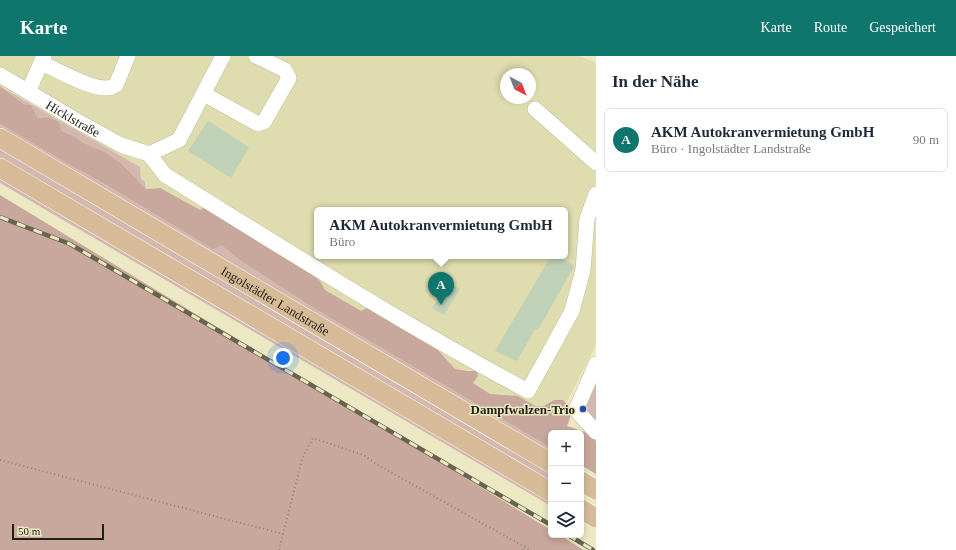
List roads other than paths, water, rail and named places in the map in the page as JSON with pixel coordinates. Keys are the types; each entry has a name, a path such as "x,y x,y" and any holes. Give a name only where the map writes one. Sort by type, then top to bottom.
{"main road":[{"name":"Ingolstädter Landstraße","path":"0,138 548,461"},
{"name":"Ingolstädter Landstraße","path":"0,168 548,490"},
{"path":"584,483 596,490"},
{"path":"584,511 596,518"}],"street":[{"path":"28,92 43,60 90,85 112,88 116,84 128,56"},
{"path":"223,56 178,140 149,154 165,175 366,298 486,369 528,391 572,310 583,270 587,219 596,194"},
{"path":"204,94 258,124 264,122 289,78 285,70 256,56"},
{"name":"Hicklstraße","path":"0,75 121,145 149,154"},
{"path":"535,109 596,163"},
{"path":"596,364 576,410 596,432"}],"railway":[{"path":"0,217 70,244 548,523"},
{"path":"573,538 593,550"}],"place":[{"name":"AKM Autokranvermietung GmbH","path":"441,305"},
{"name":"Dampfwalzen-Trio","path":"583,409"}]}
